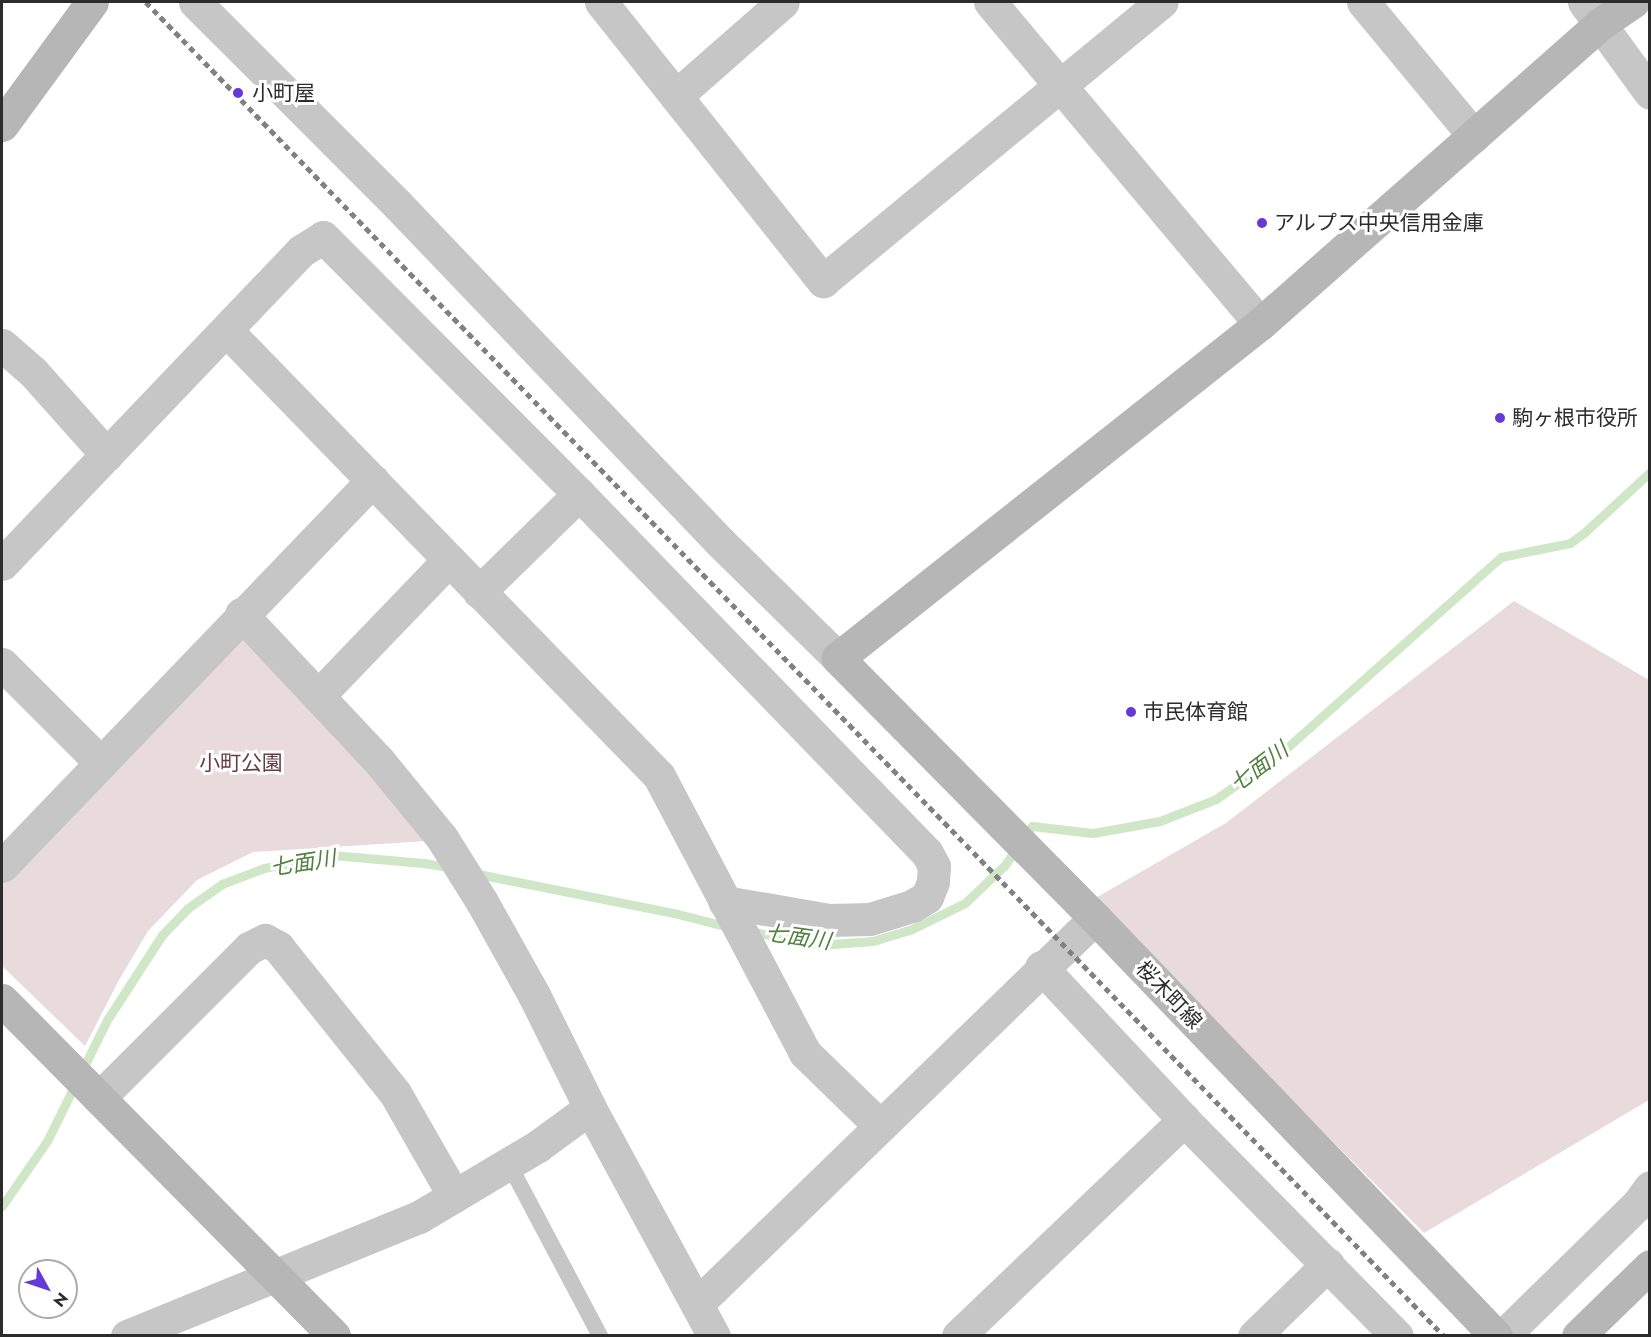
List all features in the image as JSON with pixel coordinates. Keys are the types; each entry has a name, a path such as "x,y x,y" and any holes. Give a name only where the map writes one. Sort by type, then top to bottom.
{"street":[{"path":"2,125 92,2"},
{"path":"195,2 397,204 712,534 838,658 1260,324 1474,136 1592,13 1633,2"},
{"path":"601,2 823,281 1162,2"},
{"path":"675,96 783,2"},
{"path":"990,2 1260,324"},
{"path":"1363,2 1474,136"},
{"path":"1592,13 1650,93"},
{"path":"2,564 301,251 323,237 579,494 927,853 933,866 933,882 927,897 912,906 870,919 829,920 727,905"},
{"path":"226,331 659,776 805,1053 880,1126"},
{"path":"2,345 33,372 107,455"},
{"path":"2,866 241,614 373,480"},
{"path":"479,592 579,494"},
{"path":"318,696 449,560"},
{"path":"241,614 379,761 448,848 476,892 534,995 590,1108 714,1335"},
{"name":"桜木町線","path":"838,658 1095,918 1496,1335"},
{"path":"2,664 100,763"},
{"path":"697,1304 1041,967 1095,918"},
{"path":"96,1095 249,948 265,940 278,947 395,1094 454,1196"},
{"path":"1041,967 1184,1120 1397,1335"},
{"path":"2,1000 334,1335"},
{"path":"138,1333 418,1217 509,1164 590,1108"},
{"path":"958,1335 1184,1120"},
{"path":"1503,1335 1637,1205 1650,1187"},
{"path":"1254,1335 1328,1264"},
{"path":"1578,1335 1650,1266"}],"lane":[{"path":"509,1164 600,1335"}],"green space":[{"path":"1514,601 1649,680 1649,1100 1424,1233 1092,900 1226,823"},
{"name":"小町公園","path":"232,640 250,640 371,771 427,841 253,852 197,880 148,931 119,980 85,1046 2,966 2,884"}],"waterway":[{"name":"七面川","path":"1024,837 1032,826 1093,833 1160,821 1216,799 1281,753 1501,557 1570,543 1650,472"},
{"name":"七面川","path":"749,931 819,945 873,941 910,930 965,903 1004,866 1017,848"},
{"name":"七面川","path":"2,1206 47,1141 107,1020 162,935 188,908 222,884 264,868 332,855 424,863 451,868"},
{"name":"七面川","path":"473,873 674,913 729,927"}],"railway":[{"path":"146,2 1444,1336"}],"place":[{"name":"小町屋","path":"238,93"},
{"name":"アルプス中央信用金庫","path":"1262,223"},
{"name":"駒ヶ根市役所","path":"1500,418"},
{"name":"市民体育館","path":"1131,712"}]}
